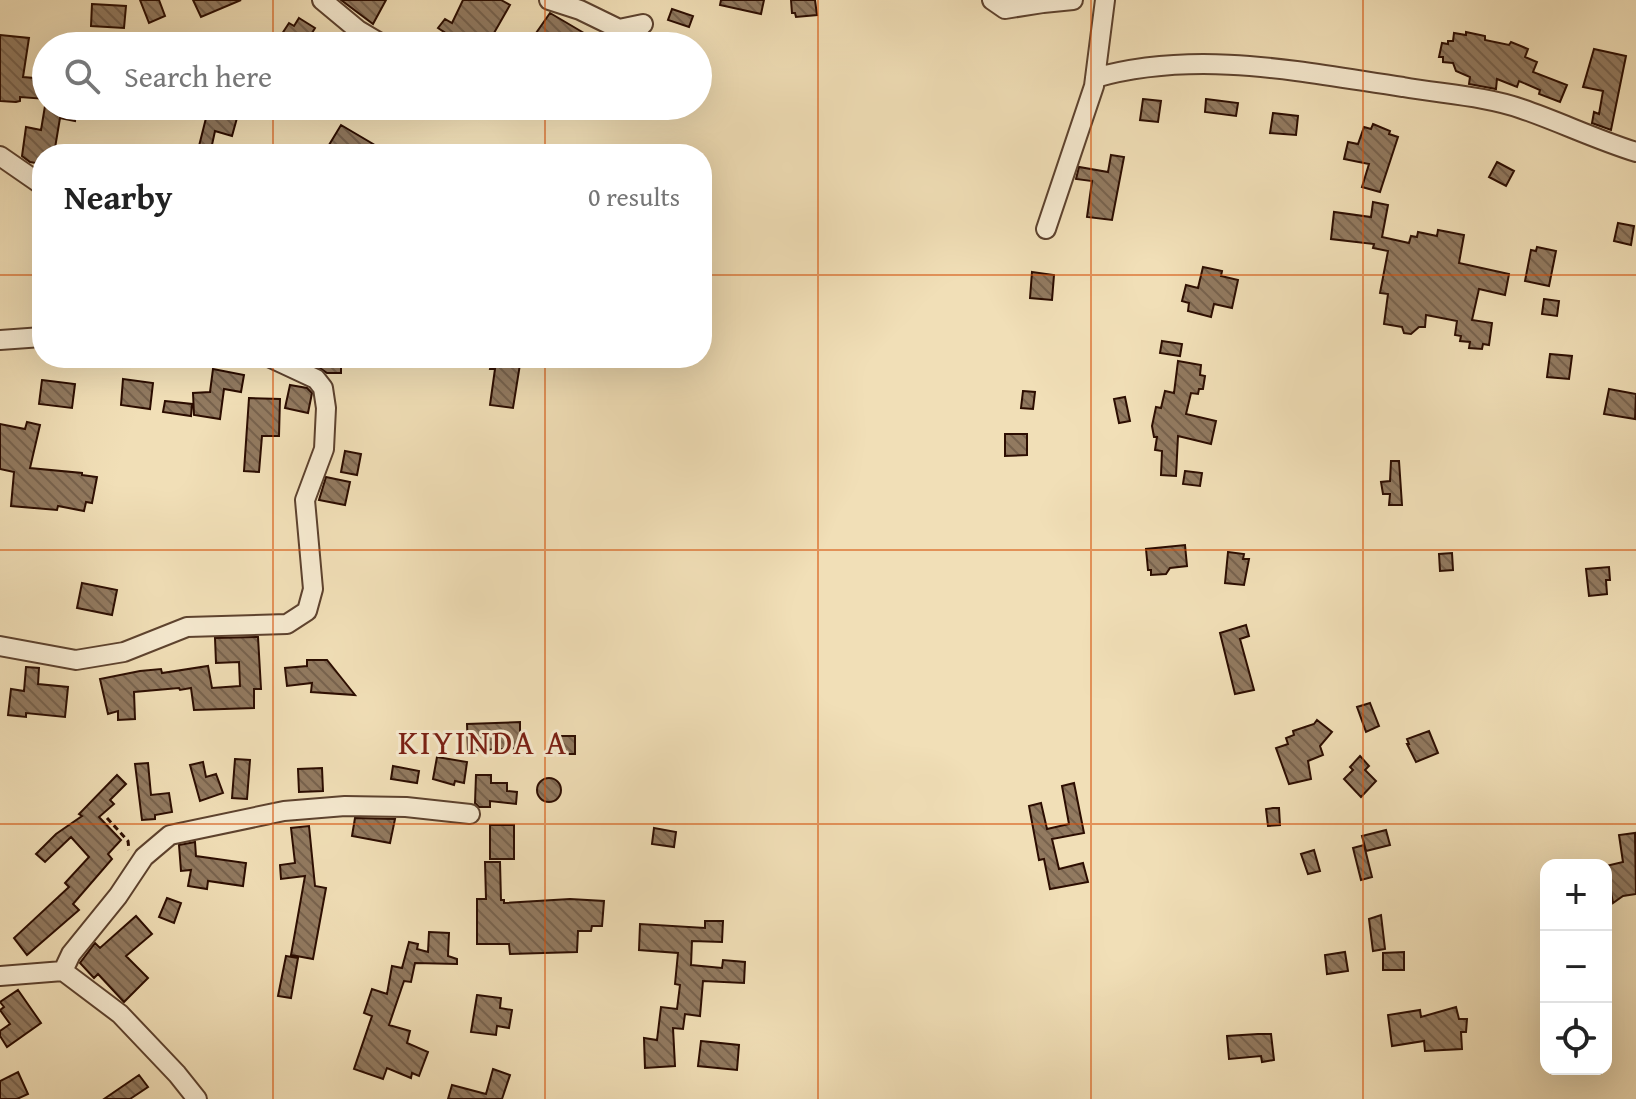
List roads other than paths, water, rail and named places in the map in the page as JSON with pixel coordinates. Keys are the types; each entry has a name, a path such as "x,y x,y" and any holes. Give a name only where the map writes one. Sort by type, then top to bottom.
{"street":[{"path":"322,0 361,32"},
{"path":"549,0 580,10 619,29 643,24"},
{"path":"992,0 1005,9 1041,1 1073,0"},
{"path":"1046,229 1095,78 1105,0"},
{"path":"1095,78 1119,71 1170,64 1218,63 1288,70 1514,107 1636,152"},
{"path":"0,156 32,178"},
{"path":"0,340 32,338"},
{"path":"0,646 76,660 124,652 187,627 287,624 307,611 313,589 305,500 324,449 326,408 323,388 316,379 292,368"},
{"path":"63,971 71,954 144,857 170,835 284,811 345,806 406,807 470,814"},
{"path":"0,976 63,971 120,1014 197,1099"}],"district":[{"name":"KIYINDA A","path":"483,742"}]}
